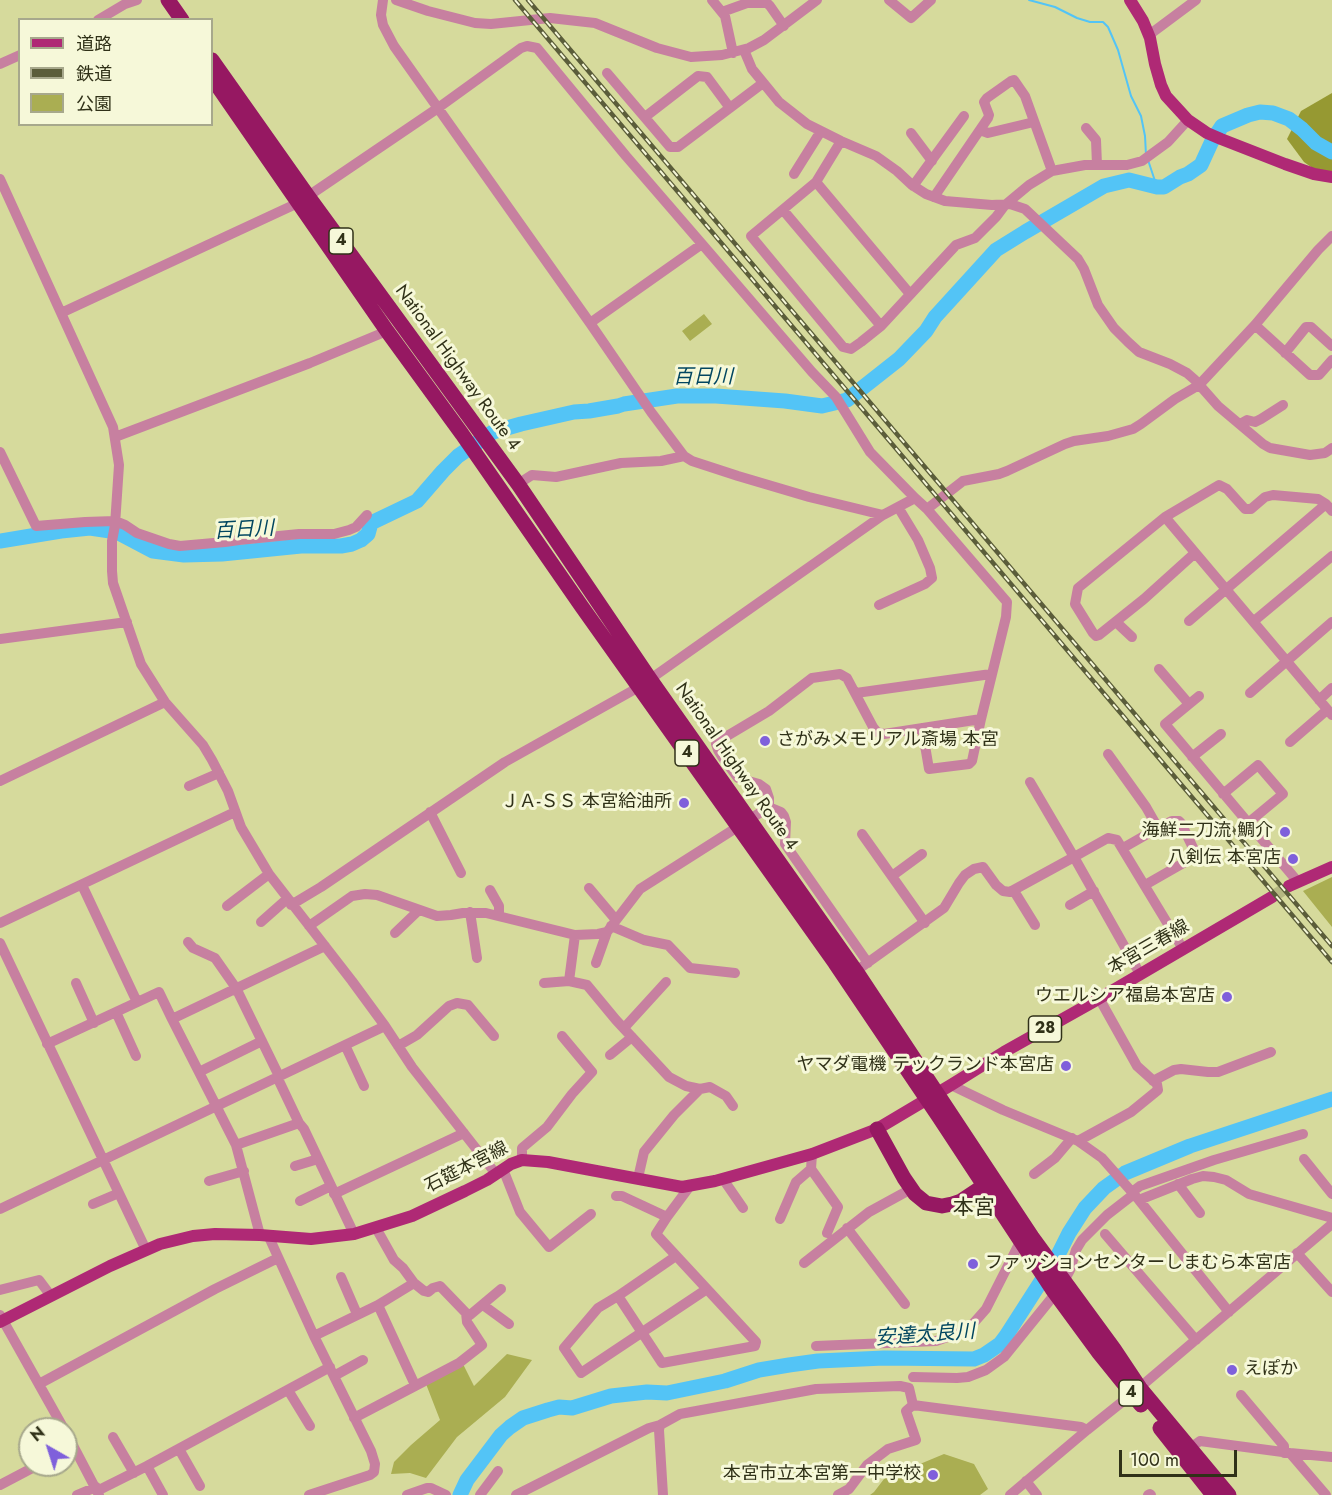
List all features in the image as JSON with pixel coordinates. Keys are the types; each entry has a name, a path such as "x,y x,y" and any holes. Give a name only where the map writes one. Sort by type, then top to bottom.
{"highway":[{"path":"158,0 171,18"},
{"path":"168,0 181,18"},
{"name":"National Highway Route 4","path":"213,62 387,331 744,822 836,963 901,1050 944,1114 1025,1242 1058,1285 1114,1349 1136,1391 1214,1495"},
{"name":"National Highway Route 4","path":"213,79 518,484 645,683"},
{"name":"National Highway Route 4","path":"744,822 862,967 901,1050"},
{"path":"877,1129 911,1189 919,1199 926,1203 942,1206 961,1201 989,1183"},
{"name":"National Highway Route 4","path":"1136,1391 1190,1448 1229,1495"}],"main road":[{"path":"1130,0 1149,35 1158,74 1166,96 1188,120 1207,133 1285,165 1332,177"},
{"path":"1293,884 1332,867"},
{"name":"本宮三春線","path":"951,1085 1272,897"},
{"name":"石筵本宮線","path":"1,1319 160,1244 215,1234 311,1239 354,1234 412,1216 522,1160 548,1162 682,1186 723,1179 813,1154 877,1129 951,1085"}],"street":[{"path":"101,18 123,2 137,0"},
{"path":"383,0 382,25 387,35 684,456 738,476 809,497 883,515"},
{"path":"396,0 458,20 475,23 491,24 541,19 595,23 657,48 691,57 722,55 739,51 764,40 784,26 805,4 817,0"},
{"path":"712,0 725,16 739,51 752,69 779,102 807,124 882,159 913,186 934,197 945,201 1010,204 1025,209 1078,259 1098,305 1114,328 1139,352 1182,370 1218,406 1270,448 1310,455 1325,453 1332,448"},
{"path":"889,0 911,18 931,0"},
{"path":"1149,35 1196,0"},
{"path":"722,12 747,3 767,3 784,26"},
{"path":"61,313 303,200 521,48 527,46 537,48 626,156 838,401 870,452 915,498 929,508 1007,602 1006,617 972,761 969,765 929,769 922,728"},
{"path":"0,63 18,56"},
{"path":"607,73 670,147 678,147 763,83"},
{"path":"645,117 698,76 707,77 730,108"},
{"path":"934,197 989,115 984,102 1014,80 1025,96 1052,171"},
{"path":"913,186 964,116"},
{"path":"842,141 816,182 751,236 843,347 851,349 881,326 956,245 975,238 996,218 1005,205 1029,185 1052,171 1085,165 1127,165 1146,159 1168,142 1188,120"},
{"path":"980,130 988,133 1034,122"},
{"path":"1086,128 1096,140 1097,165"},
{"path":"794,174 821,131"},
{"path":"911,133 932,161"},
{"path":"0,179 116,437 119,465 112,541 113,583 141,664 165,702 203,745 228,791 249,843 289,902 385,1026 412,1067 464,1133 499,1171 520,1212 549,1247 591,1214"},
{"path":"816,182 910,294"},
{"path":"783,210 881,326"},
{"path":"929,508 958,484 969,479 999,474 1074,441 1099,438 1133,429 1199,385 1255,325 1332,236"},
{"path":"590,323 702,244"},
{"path":"1255,325 1310,375 1319,375 1332,360"},
{"path":"1285,353 1306,327 1311,327 1332,346"},
{"path":"116,437 387,331"},
{"path":"1240,424 1247,420 1255,422 1283,405"},
{"path":"0,452 36,526 85,522 115,523 125,525 136,533 180,546 290,534 334,534 356,527 367,515"},
{"path":"518,484 532,475 556,477 621,463 661,461 684,456"},
{"path":"1189,621 1329,507 1318,499 1273,495 1245,509 1227,489 1219,485 1165,517 1078,588 1075,604 1080,615 1096,636 1099,635 1144,599 1195,553"},
{"path":"261,922 289,902 321,887 505,762 645,683 883,515 915,498"},
{"path":"879,605 925,584 932,578 918,540 897,507"},
{"path":"1165,517 1330,713 1290,742"},
{"path":"1254,621 1332,556"},
{"path":"1116,621 1132,637"},
{"path":"0,639 128,622"},
{"path":"1251,693 1332,622"},
{"path":"1159,669 1189,704"},
{"path":"769,807 766,789 759,784 738,778 716,744 769,711 812,678 840,674 847,678 873,727 877,732 884,734 981,719"},
{"path":"856,693 991,674"},
{"path":"1318,699 1332,688"},
{"path":"1198,696 1165,724 1248,823 1293,884"},
{"path":"0,781 165,702"},
{"path":"1192,757 1221,734"},
{"path":"1108,754 1146,807 1158,828"},
{"path":"1224,794 1258,765 1282,794 1248,823"},
{"path":"189,786 219,773"},
{"path":"1030,782 1140,974"},
{"path":"596,963 611,926 640,889 769,807"},
{"path":"769,807 781,812 784,816 785,844 862,967 944,908 958,883 974,869 982,867 996,885 1008,892 1014,891 1108,838 1117,840 1123,848 1183,950"},
{"path":"0,923 235,812"},
{"path":"430,812 461,873"},
{"path":"1123,848 1172,821 1179,821 1196,854 1145,885"},
{"path":"862,834 925,923"},
{"path":"892,876 922,854"},
{"path":"227,906 269,873"},
{"path":"81,885 137,1002"},
{"path":"589,888 611,926 645,940 668,945 690,968 735,972"},
{"path":"490,890 499,906 499,915"},
{"path":"1014,891 1035,926"},
{"path":"1070,905 1094,891"},
{"path":"309,926 352,896 365,894 377,895 437,916 486,912 575,935 598,934 611,926"},
{"path":"395,933 419,910"},
{"path":"470,912 477,958"},
{"path":"569,981 575,935"},
{"path":"188,942 193,948 215,958 236,988 354,1234"},
{"path":"0,943 146,1250"},
{"path":"172,1019 325,946"},
{"path":"544,983 569,981 587,985 669,1077 686,1086 700,1089 710,1087 726,1096 733,1106"},
{"path":"624,1028 666,982"},
{"path":"76,983 94,1023"},
{"path":"47,1044 159,992 236,1145 264,1235 278,1258 375,1464 374,1472 309,1495"},
{"path":"1034,1174 1075,1139 1120,1119 1158,1090 1153,1081 1137,1066 1099,998"},
{"path":"398,1046 417,1035 449,1005 457,1003 468,1005 494,1036"},
{"path":"116,1012 136,1056"},
{"path":"0,1209 385,1026"},
{"path":"522,1160 522,1148 547,1127 592,1072 562,1036"},
{"path":"610,1054 632,1037"},
{"path":"199,1072 262,1041"},
{"path":"345,1045 364,1086"},
{"path":"1153,1081 1174,1070 1218,1072 1271,1052"},
{"path":"951,1085 1003,1110 1075,1139 1102,1158 1229,1312"},
{"path":"638,1178 644,1152 674,1115 700,1089"},
{"path":"236,1145 299,1123"},
{"path":"300,1201 332,1190 464,1133"},
{"path":"913,1377 968,1377 986,1370 1004,1357 1070,1270 1076,1250 1082,1240 1140,1186 1214,1160 1304,1134"},
{"path":"813,1154 812,1169 838,1207 827,1233"},
{"path":"295,1166 318,1159"},
{"path":"1304,1159 1332,1194"},
{"path":"780,1219 796,1182 812,1169"},
{"path":"208,1181 244,1171"},
{"path":"1134,1194 1203,1176 1214,1177 1226,1180 1249,1194 1332,1218"},
{"path":"723,1179 743,1208"},
{"path":"1178,1184 1200,1213"},
{"path":"618,1296 662,1363 755,1346 756,1342 656,1234 690,1186"},
{"path":"804,1263 869,1212 911,1189"},
{"path":"93,1204 119,1193"},
{"path":"616,1196 622,1196 667,1217"},
{"path":"1010,1495 1332,1224"},
{"path":"376,1228 394,1260 423,1292 440,1286 470,1315 501,1289"},
{"path":"847,1228 905,1304"},
{"path":"1105,1234 1196,1340"},
{"path":"816,1346 936,1341 962,1332 979,1319 1025,1242"},
{"path":"1297,1253 1332,1292"},
{"path":"676,1256 598,1308 564,1348 581,1373 707,1289"},
{"path":"39,1384 215,1289 278,1258"},
{"path":"340,1277 357,1314"},
{"path":"0,1290 39,1280 51,1296"},
{"path":"314,1336 378,1305 414,1283"},
{"path":"378,1305 415,1385"},
{"path":"483,1305 509,1324"},
{"path":"354,1418 459,1363 482,1345 467,1322 466,1313"},
{"path":"1,1319 58,1417"},
{"path":"77,1495 98,1491 288,1390 363,1360"},
{"path":"516,1495 680,1414 816,1389 904,1387 909,1388 913,1405"},
{"path":"288,1390 310,1426"},
{"path":"1241,1395 1284,1446 1285,1453 1326,1495"},
{"path":"838,1495 849,1489 867,1465 888,1449 916,1440 906,1411 913,1405 1081,1427 1088,1430"},
{"path":"660,1425 663,1495"},
{"path":"113,1437 134,1473"},
{"path":"1190,1448 1200,1441 1332,1457"},
{"path":"179,1449 200,1486"},
{"path":"78,1460 98,1491"},
{"path":"147,1466 163,1495"},
{"path":"480,1495 498,1471"},
{"path":"0,1485 18,1476"},
{"path":"1026,1481 1037,1495"},
{"path":"408,1495 419,1490 432,1490 446,1495"}],"green space":[{"path":"704,314 712,324 690,341 682,331"},
{"path":"1332,877 1332,927 1303,891"},
{"path":"507,1354 532,1360 505,1397 457,1437 426,1478 410,1473 391,1474 394,1462 440,1420 426,1384 463,1364 474,1386"},
{"path":"944,1454 974,1464 988,1489 980,1495 870,1495 884,1479"}],"shaded area":[{"path":"1332,93 1332,178 1328,179 1304,162 1287,139 1301,111"}],"waterway":[{"path":"1029,0 1055,7 1090,22 1103,22 1108,27 1118,50 1131,96 1141,116 1146,155"},
{"name":"百日川","path":"0,541 90,528 117,532 153,551 184,555 222,554 301,546 341,546 361,540 368,534 371,523 417,501 458,456 493,432 574,412 677,396 716,396 822,406 847,400 899,359 996,250 1104,186 1129,180 1164,187 1201,165 1222,126 1260,112 1273,113 1289,119 1316,143 1332,152"},
{"path":"1148,160 1157,187"},
{"name":"安達太良川","path":"460,1495 467,1480 501,1435 523,1418 559,1407 572,1408 611,1396 647,1392 667,1393 725,1381 759,1370 818,1361 884,1358 974,1359 984,1355 1000,1344 1006,1336 1085,1208 1104,1188 1125,1173 1190,1146 1332,1099"}],"tunnel":[{"path":"1272,897 1289,886"}],"railway":[{"path":"515,0 1332,962"},
{"path":"528,0 1332,946"}],"place":[{"name":"さがみメモリアル斎場 本宮","path":"765,741"},
{"name":"ＪＡ-ＳＳ 本宮給油所","path":"684,803"},
{"name":"海鮮二刀流 鯛介","path":"1285,832"},
{"name":"八剣伝 本宮店","path":"1293,859"},
{"name":"ウエルシア福島本宮店","path":"1227,997"},
{"name":"ヤマダ電機 テックランド本宮店","path":"1066,1066"},
{"name":"ファッションセンターしまむら本宮店","path":"973,1264"},
{"name":"えぽか","path":"1232,1370"},
{"name":"本宮市立本宮第一中学校","path":"933,1475"}],"district":[{"name":"本宮","path":"974,1209"}]}
